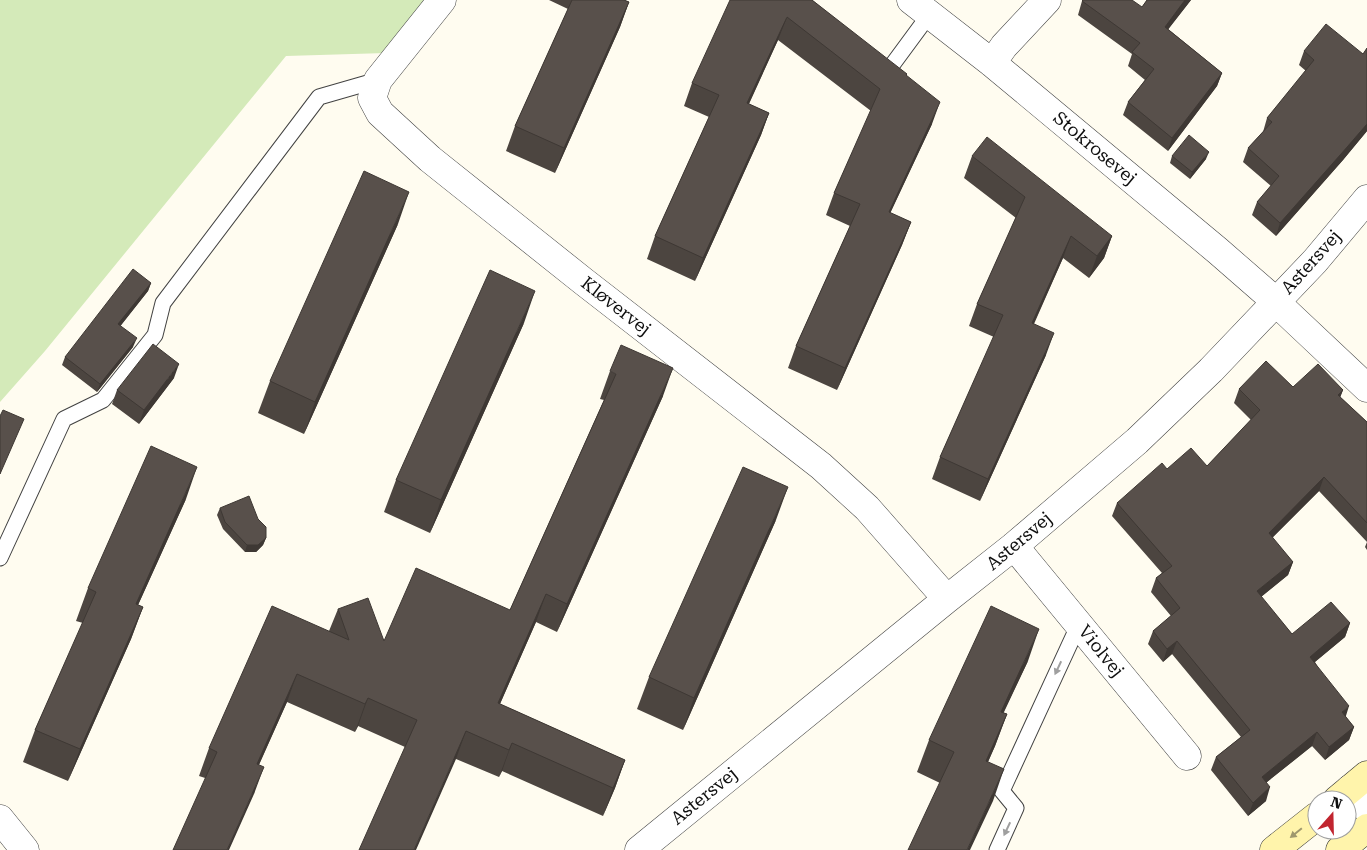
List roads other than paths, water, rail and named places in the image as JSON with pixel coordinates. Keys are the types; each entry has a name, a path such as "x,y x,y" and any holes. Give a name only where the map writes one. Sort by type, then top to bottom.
{"main road":[{"path":"1274,850 1307,824"}],"street":[{"path":"378,80 442,0"},
{"path":"992,63 1004,46 1047,0"},
{"name":"Stokrosevej","path":"920,8 992,63 1218,251 1367,388"},
{"name":"Kløvervej","path":"378,80 372,98 380,113 397,130 430,159 583,281 821,466 867,508 947,599"},
{"name":"Astersvej","path":"639,850 1014,546 1137,441 1211,370 1315,261 1367,198"},
{"name":"Violvej","path":"1014,546 1187,756"},
{"path":"0,819 25,850"}],"lane":[{"path":"887,72 920,8"},
{"path":"0,558 64,419 103,400 155,335 163,303 320,97 378,80"},
{"path":"997,850 1016,808 1002,791 1079,624"}]}
